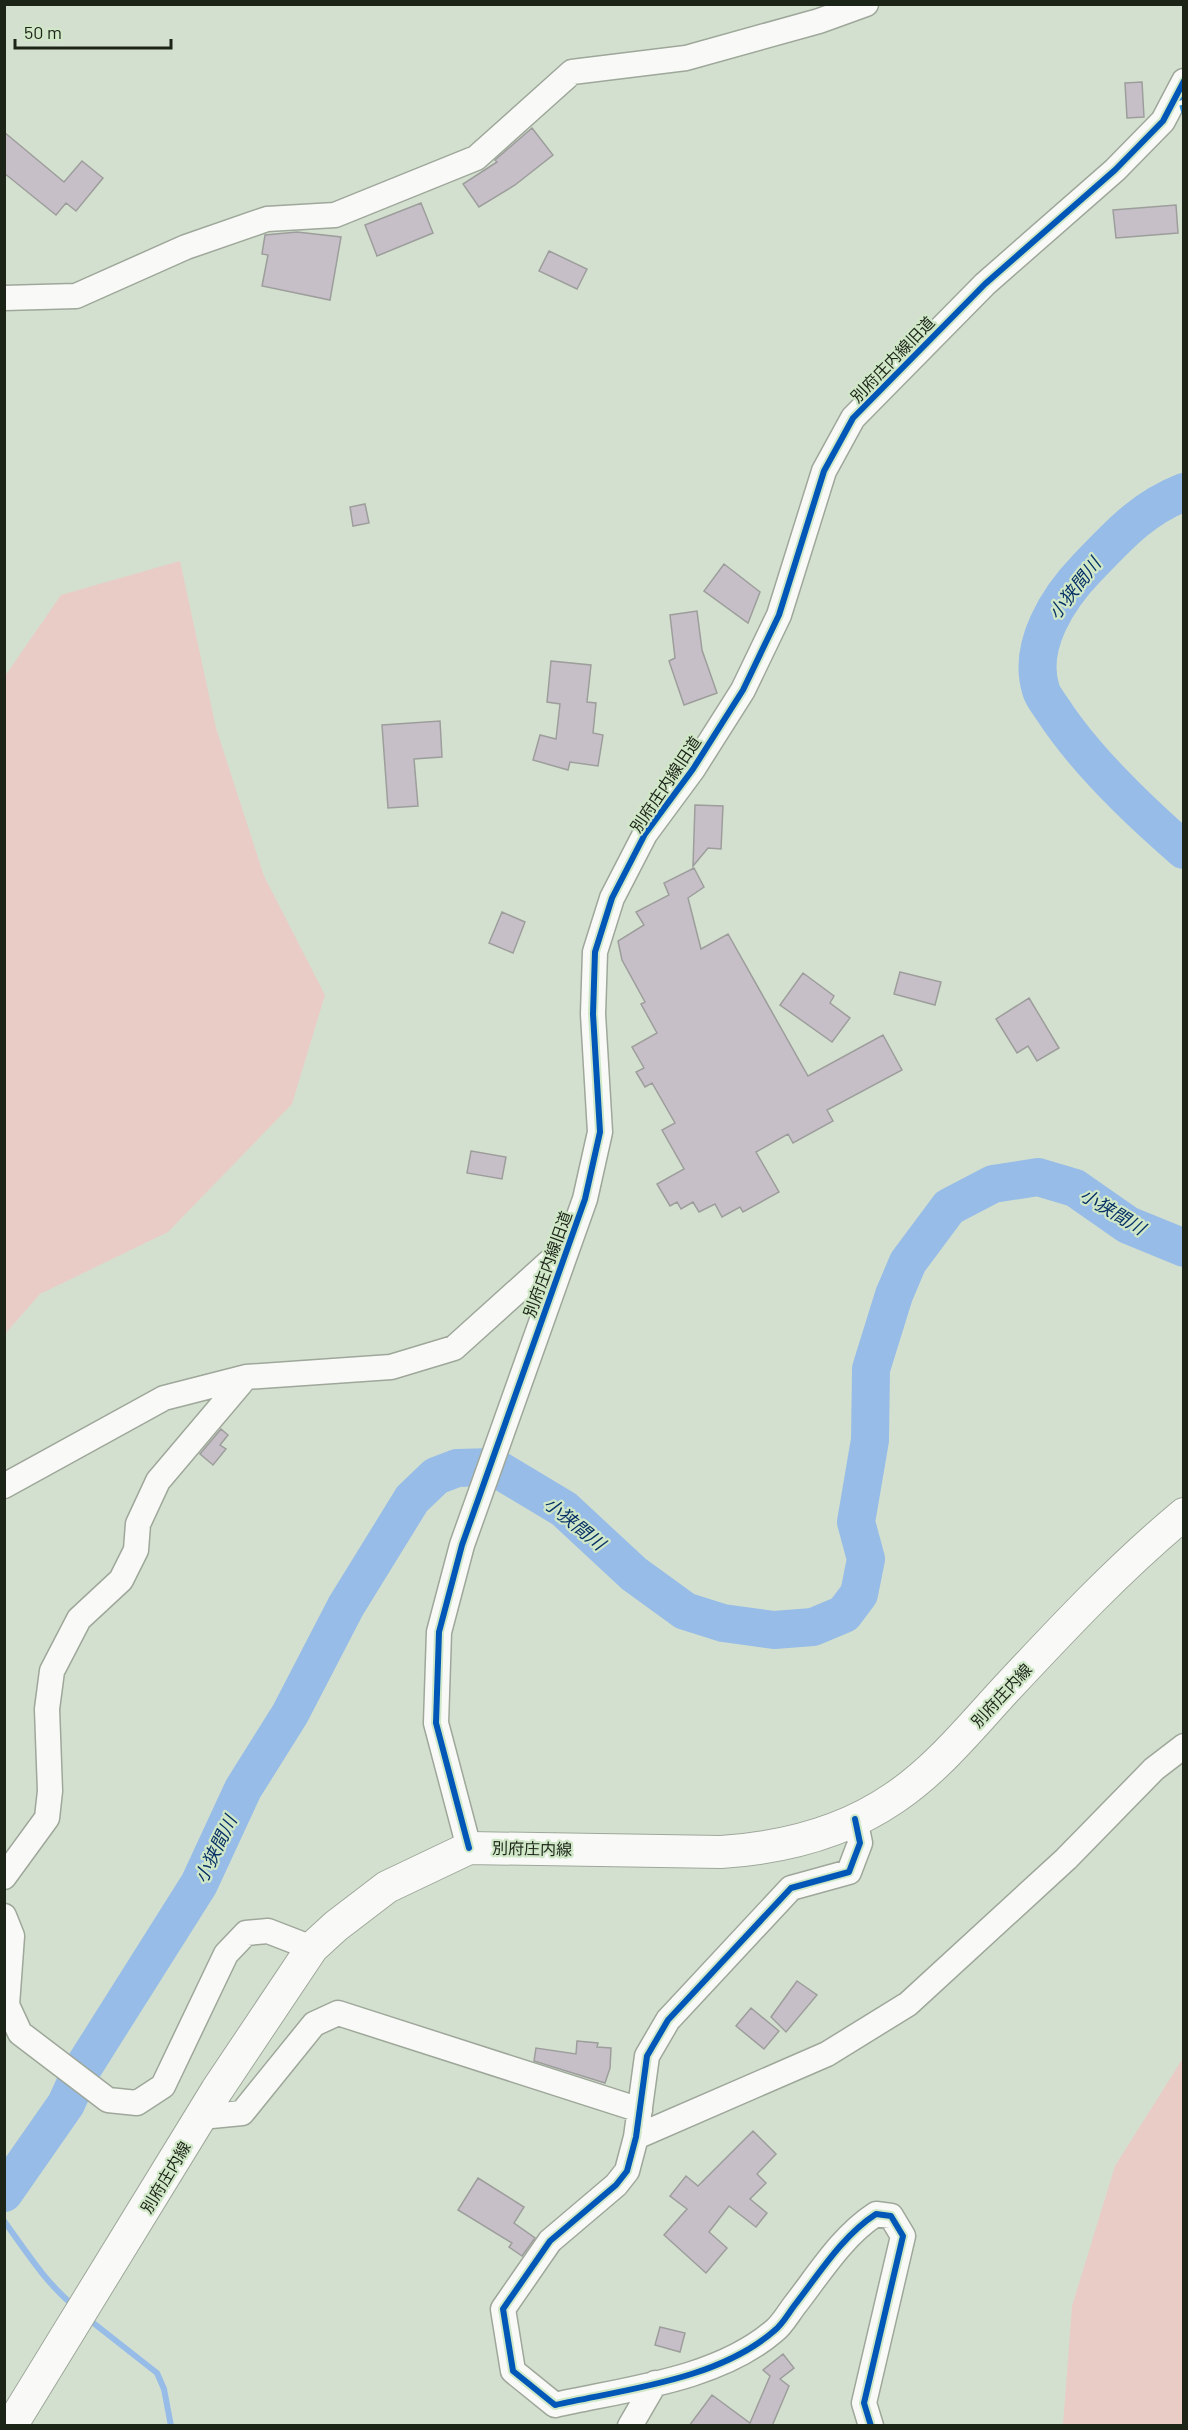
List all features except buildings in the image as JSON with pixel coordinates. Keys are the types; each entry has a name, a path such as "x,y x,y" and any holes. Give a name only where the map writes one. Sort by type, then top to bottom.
{"main road":[{"name":"別府庄内線","path":"11,2426 201,2117 312,1948 387,1887 470,1848 722,1852 762,1849 806,1839 855,1819 894,1799 939,1760 1112,1579 1184,1514"}],"street":[{"path":"4,298 76,296 186,247 267,219 335,216 476,158 572,72 686,58 819,21 866,4"},
{"name":"別府庄内線旧道","path":"470,1848 435,1722 439,1632 462,1545 585,1199 600,1132 593,1014 595,952 612,898 645,834 693,769 743,690 779,615 824,471 853,418 985,284 1115,170 1163,121 1184,81"},
{"path":"4,1486 164,1398 246,1377 391,1367 454,1348 567,1246"},
{"path":"4,1877 47,1818 50,1791 47,1709 52,1671 80,1619 121,1580 136,1550 138,1524 158,1481 246,1377"},
{"path":"636,2136 827,2054 908,2004 1066,1859 1154,1769 1184,1746"},
{"path":"855,1819 860,1843 849,1872 791,1888 668,2020 647,2056 636,2136 627,2171 616,2185 550,2241 503,2309 513,2371 555,2405 655,2383 706,2370 730,2361 775,2331 856,2226 876,2214 891,2216 903,2236 864,2403 871,2426"},
{"path":"4,1916 12,1936 7,2005 20,2033 108,2100 137,2103 163,2086 226,1954 246,1933 268,1931 312,1948"},
{"path":"201,2117 242,2113 314,2024 338,2013 640,2110"},
{"path":"630,2426 655,2383"}],"shaded area":[{"path":"180,561 216,728 264,876 325,995 292,1104 168,1232 40,1294 5,1334 5,676 61,595"},
{"path":"1183,2058 1183,2425 1063,2425 1072,2306 1115,2166"}],"waterway":[{"name":"小狭間川","path":"1184,492 1155,507 1131,524 1076,580 1056,608 1048,624 1038,657 1041,690 1080,747 1131,802 1184,850"},
{"name":"小狭間川","path":"4,2193 66,2104 81,2071 199,1884 243,1789 290,1714 346,1606 412,1499 436,1476 457,1468 494,1467 564,1509 634,1574 685,1611 723,1623 774,1630 813,1627 844,1614 859,1594 866,1559 856,1522 870,1440 871,1369 894,1295 908,1262 949,1207 993,1184 1038,1177 1075,1188 1128,1225 1184,1248"},
{"path":"4,2221 45,2276 73,2305"},
{"path":"87,2318 157,2373 164,2389 171,2426"}],"marked path":[{"path":"1178,92 1184,114"}],"cycle path":[{"path":"469,1848 436,1723 439,1632 462,1545 585,1199 600,1132 593,1014 595,952 612,898 645,834 693,769 743,690 779,615 824,471 853,418 985,284 1115,170 1163,121 1184,81"},
{"path":"855,1819 860,1843 849,1872 791,1888 668,2020 647,2056 636,2137 627,2171 616,2185 550,2241 503,2309 513,2371 555,2405 670,2380 726,2361 751,2348 774,2331 852,2233 876,2214 891,2216 903,2236 864,2403 871,2426"}]}
